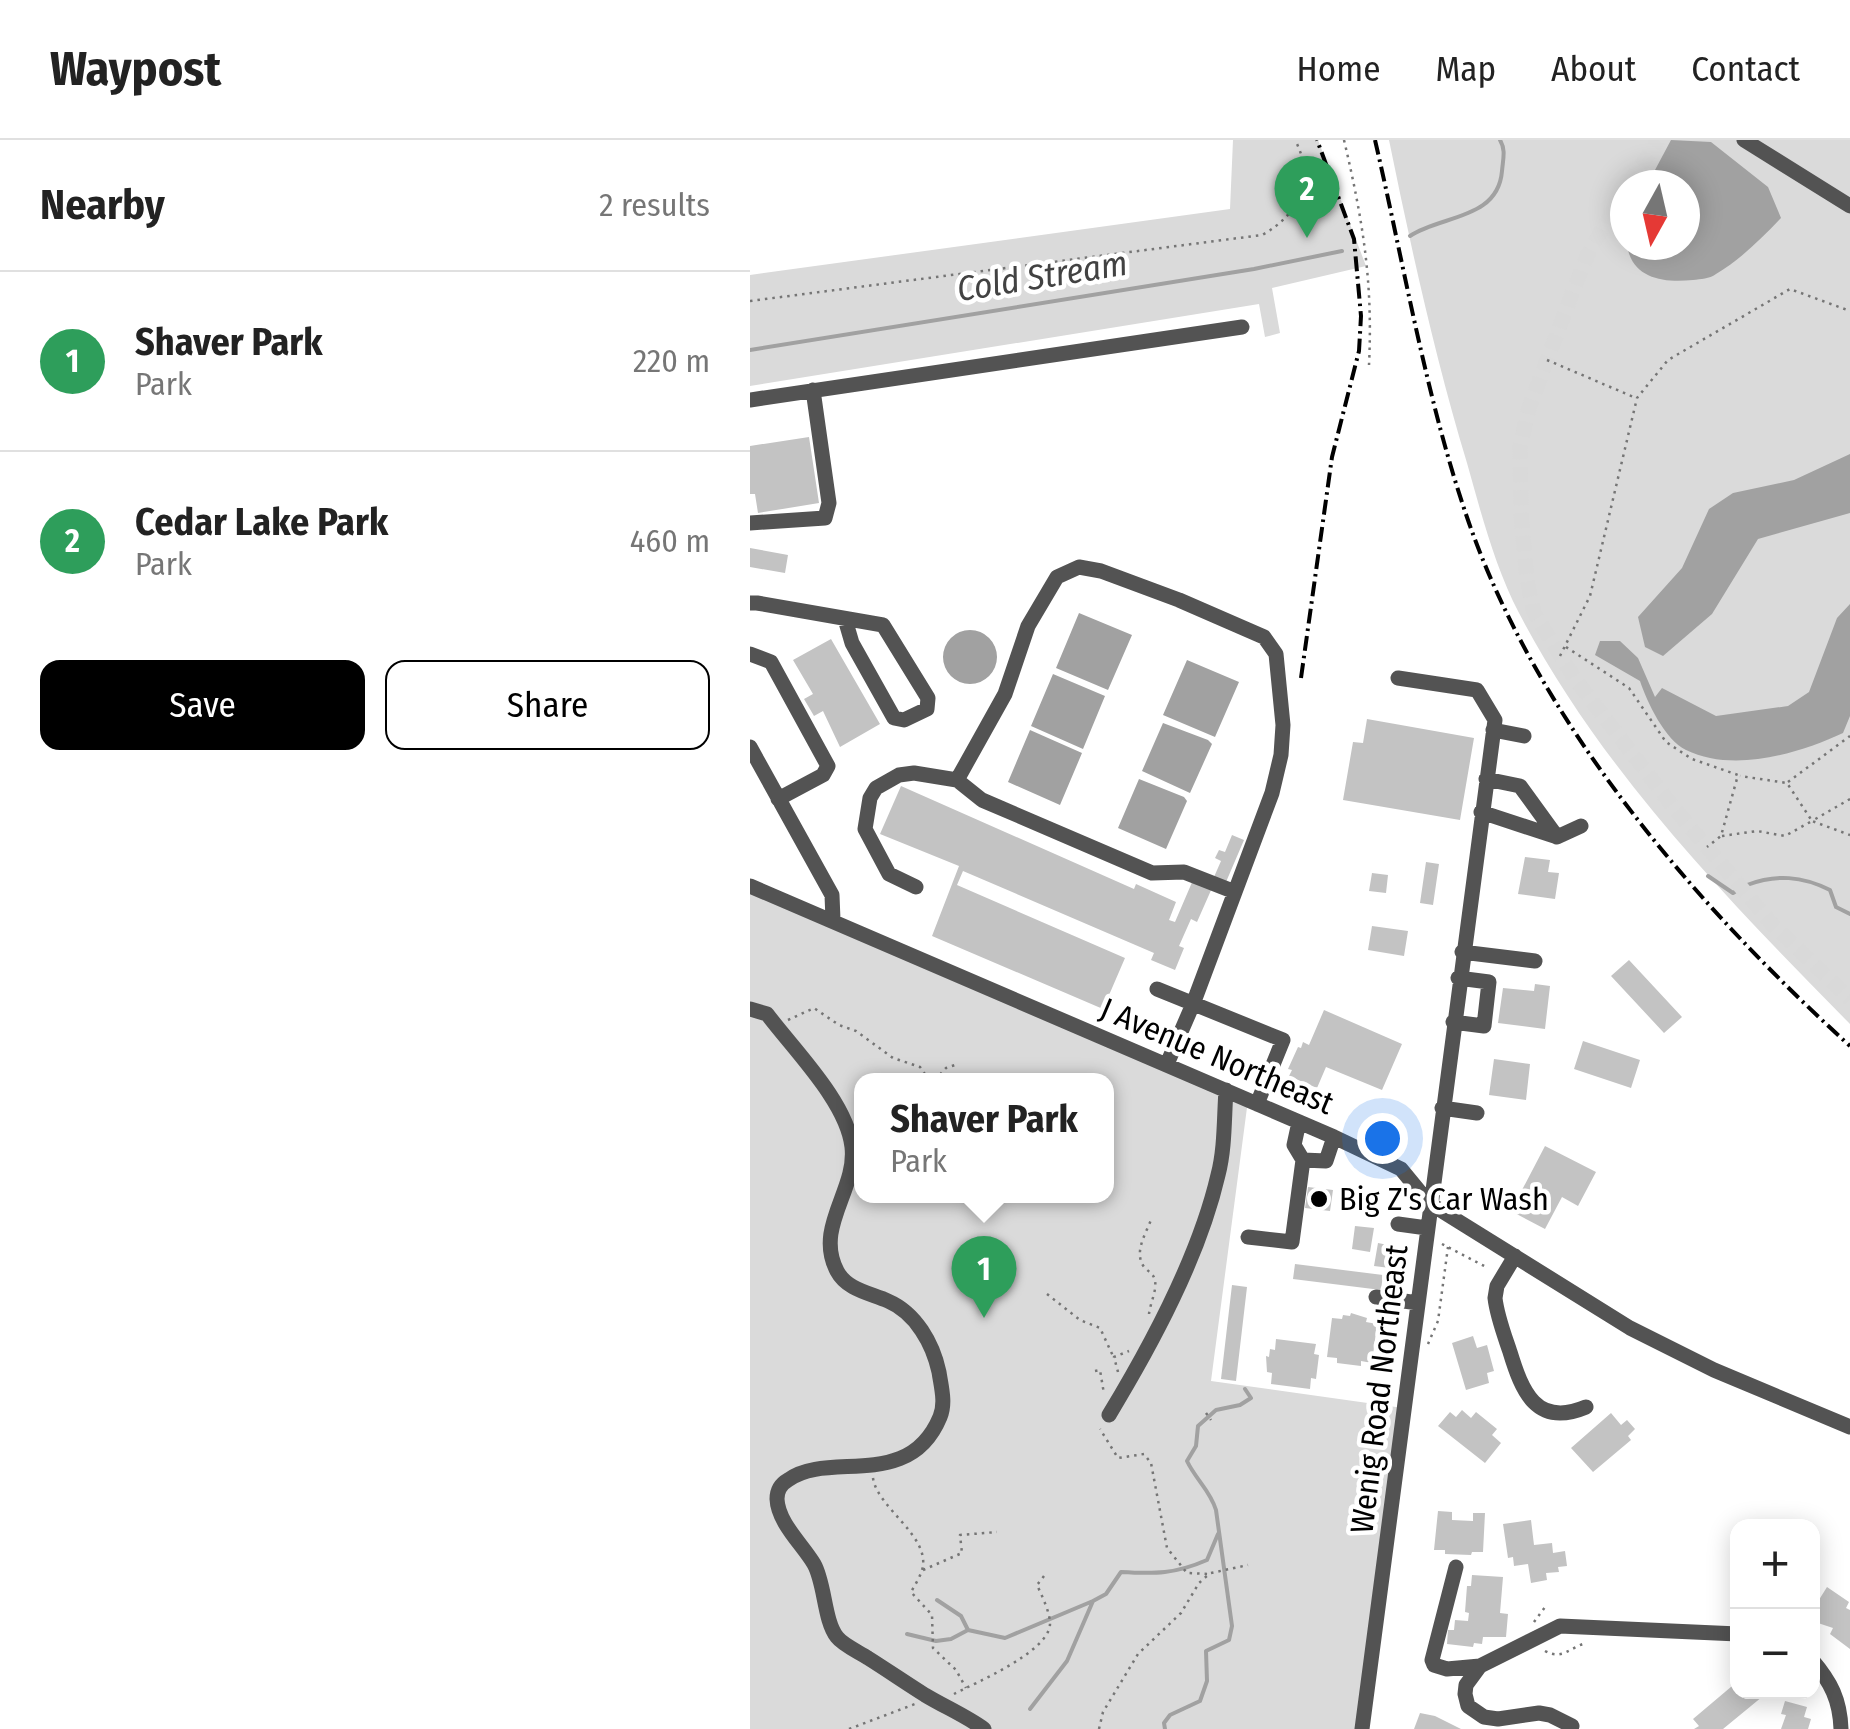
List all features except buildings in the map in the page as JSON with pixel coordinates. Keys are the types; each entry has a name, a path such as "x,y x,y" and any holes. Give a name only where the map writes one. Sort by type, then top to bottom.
{"street":[{"path":"1744,140 1850,206"},
{"path":"750,400 1242,327"},
{"path":"750,522 824,518 829,503 813,390"},
{"path":"957,780 1004,694 1028,626 1057,577 1079,568 1101,572 1264,637 1276,654 1283,725 1272,794 1167,1064"},
{"path":"750,603 884,625 928,698 927,709 904,720 894,718 852,644 846,619"},
{"path":"750,654 770,662 828,766 823,775 778,799"},
{"path":"1398,678 1476,690 1494,720 1493,730 1524,736"},
{"name":"Wenig Road Northeast","path":"1362,1729 1418,1303 1432,1234 1429,1203 1493,730"},
{"path":"750,747 832,894 833,920"},
{"path":"916,887 888,874 865,829 870,798 876,788 898,775 957,780 982,800 1152,872 1184,872 1235,892"},
{"path":"1486,779 1520,786 1556,837"},
{"path":"1481,815 1556,837 1581,826"},
{"path":"1473,872 1490,874"},
{"name":"J Avenue Northeast","path":"750,886 1334,1137 1401,1170 1429,1203 1630,1328 1850,1427"},
{"path":"1462,952 1535,961"},
{"path":"1453,1022 1484,1026 1486,1012 1489,982 1458,978"},
{"path":"1157,989 1282,1040 1257,1104"},
{"path":"750,1008 767,1014 843,1115 847,1126 852,1165 829,1234 837,1272 849,1284 891,1302 914,1319 935,1352 942,1391 942,1414 928,1438 905,1456 872,1467 809,1471 790,1478 776,1496 779,1507 789,1529 816,1567 836,1636 984,1729"},
{"path":"1105,1422 1138,1367 1205,1220 1220,1172 1226,1090"},
{"path":"1442,1108 1477,1113"},
{"path":"1248,1237 1292,1242 1303,1160 1294,1145 1299,1122"},
{"path":"1303,1160 1326,1161 1334,1137"},
{"path":"1398,1224 1432,1234"},
{"path":"1515,1256 1497,1286 1496,1308 1521,1388 1539,1407 1550,1412 1563,1413 1586,1406"},
{"path":"1376,1297 1418,1303"},
{"path":"1456,1567 1432,1660 1434,1665 1447,1669 1480,1666 1560,1626 1730,1634"},
{"path":"1480,1666 1465,1689 1468,1706 1475,1713 1498,1720 1550,1715 1572,1726"},
{"path":"1820,1670 1838,1699 1841,1729"}],"path":[{"path":"750,301 1262,236 1287,218 1302,194 1304,164 1295,140"},
{"path":"1344,140 1368,253 1372,307 1368,365"},
{"path":"1560,656 1590,596 1637,398 1668,360 1790,289 1850,311"},
{"path":"1546,360 1637,398"},
{"path":"1565,646 1629,688 1666,742 1692,759 1738,776 1787,783 1850,736"},
{"path":"1721,836 1738,776"},
{"path":"1787,783 1812,822 1850,835"},
{"path":"1707,847 1721,836 1757,831 1786,836 1850,799"},
{"path":"776,1014 789,1020 814,1008 839,1026 856,1031 893,1058 920,1067 924,1073"},
{"path":"942,1073 955,1065"},
{"path":"1149,1318 1155,1277 1140,1264 1138,1255 1151,1220"},
{"path":"1432,1234 1448,1247 1503,1276"},
{"path":"1427,1345 1438,1321 1448,1247"},
{"path":"1047,1294 1080,1320 1100,1328 1120,1380"},
{"path":"1114,1357 1133,1350"},
{"path":"1095,1371 1100,1370 1102,1392 1107,1399 1113,1390"},
{"path":"1206,1413 1211,1420"},
{"path":"1105,1422 1118,1458 1144,1454 1151,1463 1167,1548 1187,1573 1209,1574"},
{"path":"872,1467 875,1489 908,1527 923,1560 911,1592 932,1615 933,1648 956,1670 966,1688"},
{"path":"922,1570 962,1553 960,1535 998,1532"},
{"path":"1098,1729 1138,1654 1181,1613 1199,1582 1218,1570 1248,1565"},
{"path":"849,1729 966,1688 1016,1663 1047,1633 1050,1624 1036,1586 1044,1576"}],"shaded area":[{"path":"1233,140 1318,140 1366,266 1272,288 1280,333 1265,337 1259,304 750,386 750,275 1230,209"},
{"path":"1389,140 1850,140 1850,1024 1669,830 1588,726 1552,671 1519,613 1489,540 1424,302"},
{"path":"1671,140 1711,142 1768,187 1781,218 1713,276 1671,281 1651,276 1632,260 1700,260 1700,170 1655,170"},
{"path":"1850,454 1850,513 1758,539 1712,614 1663,656 1645,647 1638,617 1682,568 1709,509 1733,493 1794,480"},
{"path":"1850,604 1850,716 1843,733 1786,754 1724,760 1686,750 1664,729 1640,681 1595,655 1600,641 1620,641 1638,658 1655,697 1662,688 1716,716 1788,706 1809,692 1837,618"},
{"path":"1079,613 1132,635 1108,690 1056,668"},
{"path":"970,630 989,638 997,657 989,676 970,684 951,676 943,657 951,638"},
{"path":"1187,660 1239,682 1215,737 1163,715"},
{"path":"1053,674 1105,696 1083,749 1031,726"},
{"path":"1163,723 1212,744 1190,793 1142,771"},
{"path":"1030,730 1082,753 1060,805 1008,782"},
{"path":"1139,779 1187,801 1166,849 1118,828"},
{"path":"750,886 1248,1100 1211,1381 1403,1408 1362,1729 750,1729"}],"waterway":[{"name":"Cold Stream","path":"1410,236 1479,208 1490,199 1502,171 1504,151 1500,140"},
{"name":"Cold Stream","path":"750,350 1254,269 1342,251"},
{"path":"1708,876 1733,893 1738,890"},
{"path":"1747,885 1779,878 1809,882 1830,890 1836,907 1850,914"},
{"path":"1165,1729 1170,1715 1200,1701 1207,1681 1206,1651 1229,1640 1232,1626 1216,1510 1187,1461 1196,1446 1198,1426 1216,1410 1240,1405 1251,1398 1245,1389"},
{"path":"1030,1709 1067,1661 1093,1601 1106,1594 1121,1572 1165,1572 1196,1565 1207,1560 1218,1534"},
{"path":"937,1600 961,1616 968,1630"},
{"path":"907,1634 936,1641 968,1630 1005,1638 1093,1601"}],"tunnel":[{"path":"1638,170 1658,140"},
{"path":"1610,216 1573,291 1529,408 1520,447 1521,513 1534,613 1575,679 1674,808 1772,924 1850,999"}],"railway":[{"path":"1301,678 1332,457 1359,351 1361,316 1354,239 1317,140"},
{"path":"1375,140 1428,382 1454,477 1499,597 1536,669 1579,739 1680,871 1735,933 1850,1046"}],"place":[{"name":"Cedar Lake Park","path":"1307,238"},
{"name":"Big Z's Car Wash","path":"1319,1199"},
{"name":"Shaver Park","path":"984,1318"}]}
